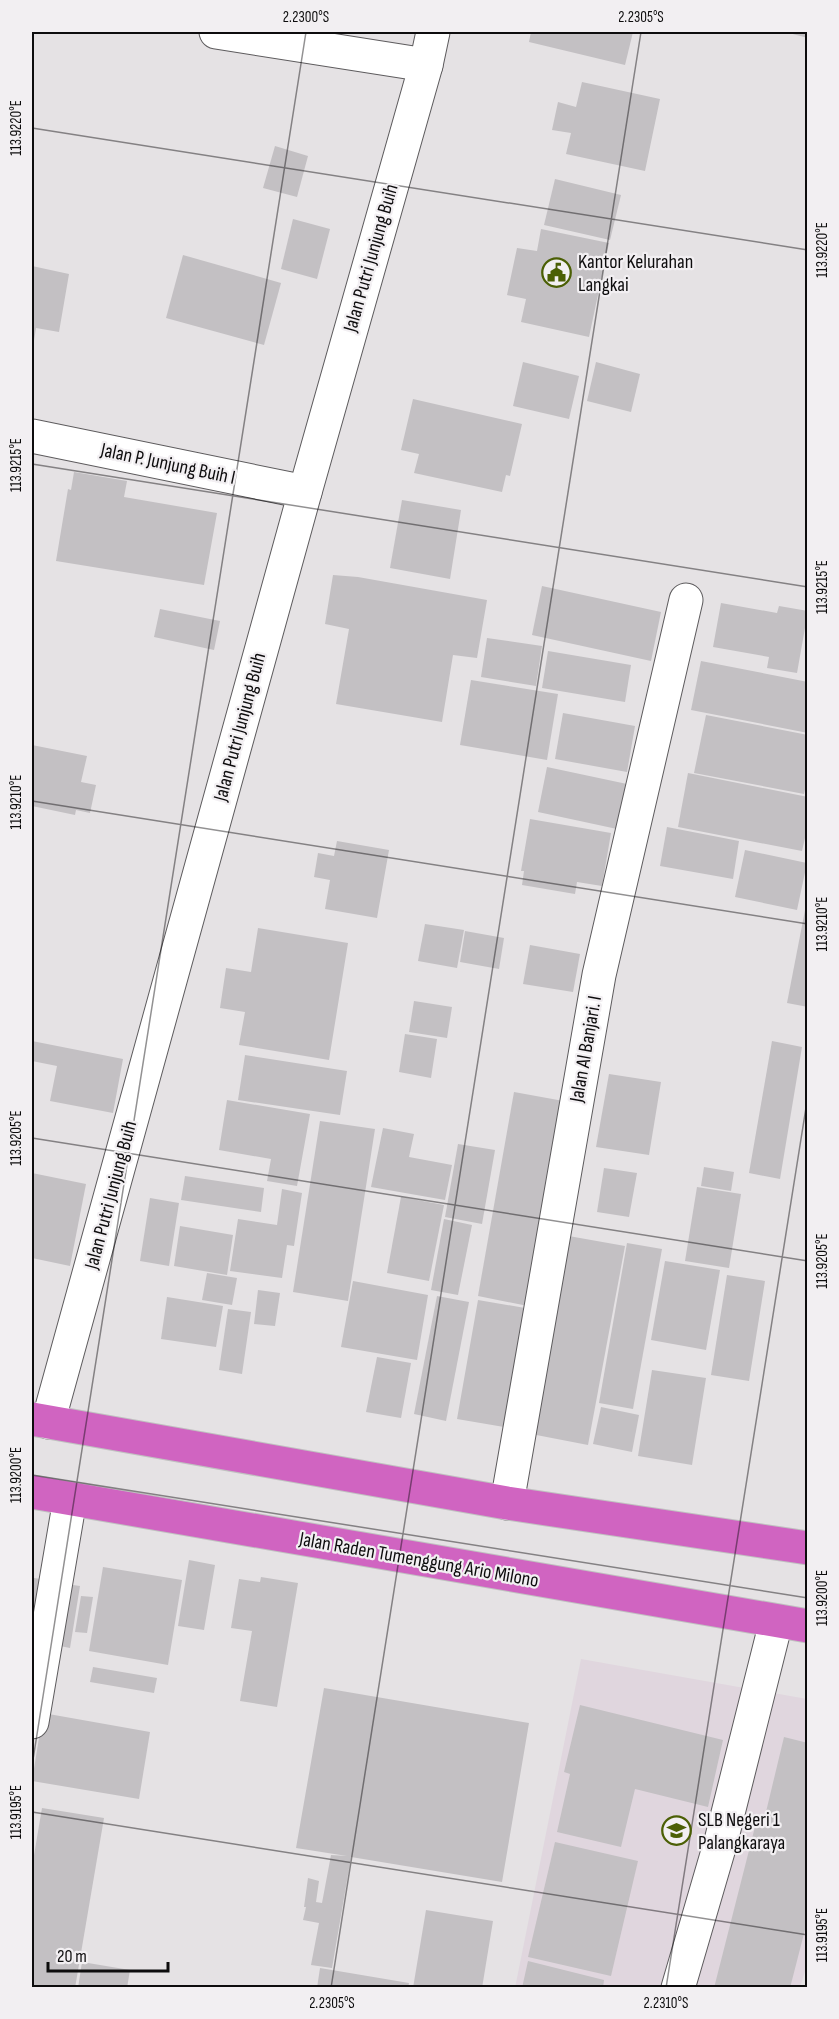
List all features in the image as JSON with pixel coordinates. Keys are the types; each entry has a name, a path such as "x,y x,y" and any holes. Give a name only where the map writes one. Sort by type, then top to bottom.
{"highway":[{"path":"40,1421 507,1503 807,1548"},
{"name":"Jalan Raden Tumenggung Ario Milono","path":"32,1492 792,1624"}],"street":[{"path":"216,32 426,65"},
{"name":"Jalan Putri Junjung Buih","path":"40,1421 426,65 433,32"},
{"name":"Jalan P. Junjung Buih I","path":"32,436 305,492"},
{"name":"Jalan Al Banjari. I","path":"507,1503 600,975 686,600"},
{"path":"32,1722 70,1499"},
{"path":"678,1988 721,1841 792,1624"}],"shaded area":[{"name":"SLB Negeri 1 Palangkaraya","path":"581,1659 807,1699 808,1962 800,1987 515,1988"}],"building":[{"path":"531,32 633,32 625,65 529,42"},
{"path":"785,32 808,32 808,38"},
{"path":"582,82 660,99 645,171 566,154 571,133 552,130 558,102 576,107"},
{"path":"275,146 308,156 297,197 263,188"},
{"path":"555,179 621,195 610,240 544,225"},
{"path":"293,219 330,229 317,279 281,269"},
{"name":"Kantor Kelurahan Langkai","path":"541,229 609,243 589,337 521,322 526,299 507,295 517,248 537,251"},
{"path":"183,255 281,283 264,345 166,318"},
{"path":"32,266 69,274 59,332 36,328 33,347"},
{"path":"523,362 579,376 569,419 513,406"},
{"path":"596,362 640,374 631,412 587,401"},
{"path":"413,399 522,424 510,476 506,475 502,492 414,473 419,454 401,450"},
{"path":"74,472 127,481 124,497 217,513 204,585 56,561 68,489 71,490"},
{"path":"402,500 461,510 450,579 390,568"},
{"path":"333,575 358,577 487,600 477,658 453,655 442,722 336,704 349,629 325,624"},
{"path":"542,586 661,612 651,661 532,635"},
{"path":"721,603 777,613 779,606 808,611 797,673 767,668 769,657 713,647"},
{"path":"160,609 220,621 214,650 154,637"},
{"path":"487,638 542,646 536,686 481,677"},
{"path":"548,651 631,665 625,702 542,688"},
{"path":"701,661 808,682 808,733 691,710"},
{"path":"471,680 558,694 547,760 460,745"},
{"path":"563,713 635,726 627,772 555,759"},
{"path":"706,715 808,735 808,777 804,794 694,773"},
{"path":"32,745 87,756 81,782 96,785 90,813 76,810 75,815 32,806"},
{"path":"547,767 627,784 617,829 538,812"},
{"path":"688,773 808,797 808,825 802,851 678,827"},
{"path":"530,819 611,833 602,886 577,882 575,894 522,885 524,871 521,871"},
{"path":"667,827 739,841 733,879 660,866"},
{"path":"337,841 389,850 377,918 325,909 330,880 314,877 318,853 334,856"},
{"path":"745,850 807,863 797,910 735,897"},
{"path":"806,905 808,905 808,1007 787,1003"},
{"path":"425,924 464,930 457,968 418,961"},
{"path":"258,928 348,943 329,1060 239,1045 245,1012 220,1008 226,968 251,972"},
{"path":"465,931 504,938 499,969 460,962"},
{"path":"530,945 580,954 573,992 523,984"},
{"path":"414,1001 452,1007 447,1038 409,1032"},
{"path":"405,1034 437,1039 431,1078 399,1072"},
{"path":"32,1041 123,1059 113,1113 50,1101 57,1066 32,1061"},
{"path":"772,1041 802,1047 780,1179 749,1173"},
{"path":"245,1055 347,1071 340,1115 238,1100"},
{"path":"609,1074 661,1082 649,1155 596,1147"},
{"path":"514,1092 569,1102 533,1307 478,1296"},
{"path":"227,1100 310,1114 297,1186 267,1181 271,1159 219,1150"},
{"path":"320,1121 375,1129 348,1301 293,1292"},
{"path":"383,1128 414,1134 409,1157 452,1165 445,1200 371,1187"},
{"path":"458,1144 495,1150 482,1224 445,1217"},
{"path":"704,1167 734,1172 731,1191 701,1186"},
{"path":"604,1168 637,1173 629,1217 597,1212"},
{"path":"32,1173 86,1184 70,1266 32,1258"},
{"path":"185,1176 264,1188 261,1212 181,1200"},
{"path":"697,1187 741,1194 729,1268 685,1261"},
{"path":"282,1189 302,1193 294,1246 287,1245 282,1278 230,1271 238,1219 277,1225"},
{"path":"401,1197 444,1205 429,1281 387,1273"},
{"path":"150,1198 179,1203 169,1266 140,1261"},
{"path":"444,1219 472,1225 458,1295 431,1290"},
{"path":"180,1226 233,1235 227,1275 174,1266"},
{"path":"563,1235 625,1246 588,1445 526,1433"},
{"path":"627,1243 662,1249 633,1409 599,1403"},
{"path":"665,1261 720,1270 706,1350 651,1340"},
{"path":"207,1273 237,1278 232,1305 202,1300"},
{"path":"727,1275 765,1281 749,1381 711,1375"},
{"path":"353,1281 428,1295 417,1360 341,1347"},
{"path":"258,1290 280,1293 275,1326 254,1324"},
{"path":"437,1296 469,1302 446,1421 414,1414"},
{"path":"167,1297 223,1306 216,1347 161,1339"},
{"path":"478,1300 525,1308 521,1324 532,1325 517,1409 507,1407 504,1427 457,1419"},
{"path":"228,1309 251,1312 242,1374 219,1370"},
{"path":"377,1357 411,1363 401,1418 366,1412"},
{"path":"652,1370 706,1378 692,1465 638,1456"},
{"path":"601,1407 639,1415 632,1452 593,1444"},
{"path":"189,1560 215,1565 204,1630 178,1626"},
{"path":"103,1567 182,1580 168,1665 89,1651"},
{"path":"261,1577 298,1583 277,1707 240,1701 252,1631 231,1628 239,1579 260,1582"},
{"path":"34,1578 48,1580 32,1642 32,1591"},
{"path":"66,1584 80,1586 70,1648 55,1645"},
{"path":"81,1596 93,1597 87,1633 75,1632"},
{"path":"93,1667 157,1678 154,1693 90,1682"},
{"path":"324,1688 529,1723 502,1882 351,1857 332,1968 311,1965 319,1923 303,1920 306,1907 304,1907 308,1878 319,1881 316,1902 322,1903 331,1855 347,1856 296,1848"},
{"path":"580,1705 723,1740 708,1807 635,1789 621,1847 557,1832 570,1774 564,1772"},
{"path":"43,1713 150,1732 139,1799 32,1781"},
{"path":"784,1737 808,1743 808,1918 790,1988 714,1988 758,1815 765,1816"},
{"path":"42,1808 104,1818 75,1988 32,1988 32,1867"},
{"path":"555,1842 638,1861 611,1976 528,1957"},
{"path":"426,1910 493,1921 482,1988 413,1988"},
{"path":"528,1961 604,1980 603,1988 522,1988"},
{"path":"82,1962 130,1970 127,1988 78,1988"},
{"path":"320,1968 409,1983 408,1988 317,1988"}],"place":[{"name":"Kantor Kelurahan Langkai","path":"557,273"},
{"name":"SLB Negeri 1 Palangkaraya","path":"677,1831"}]}
